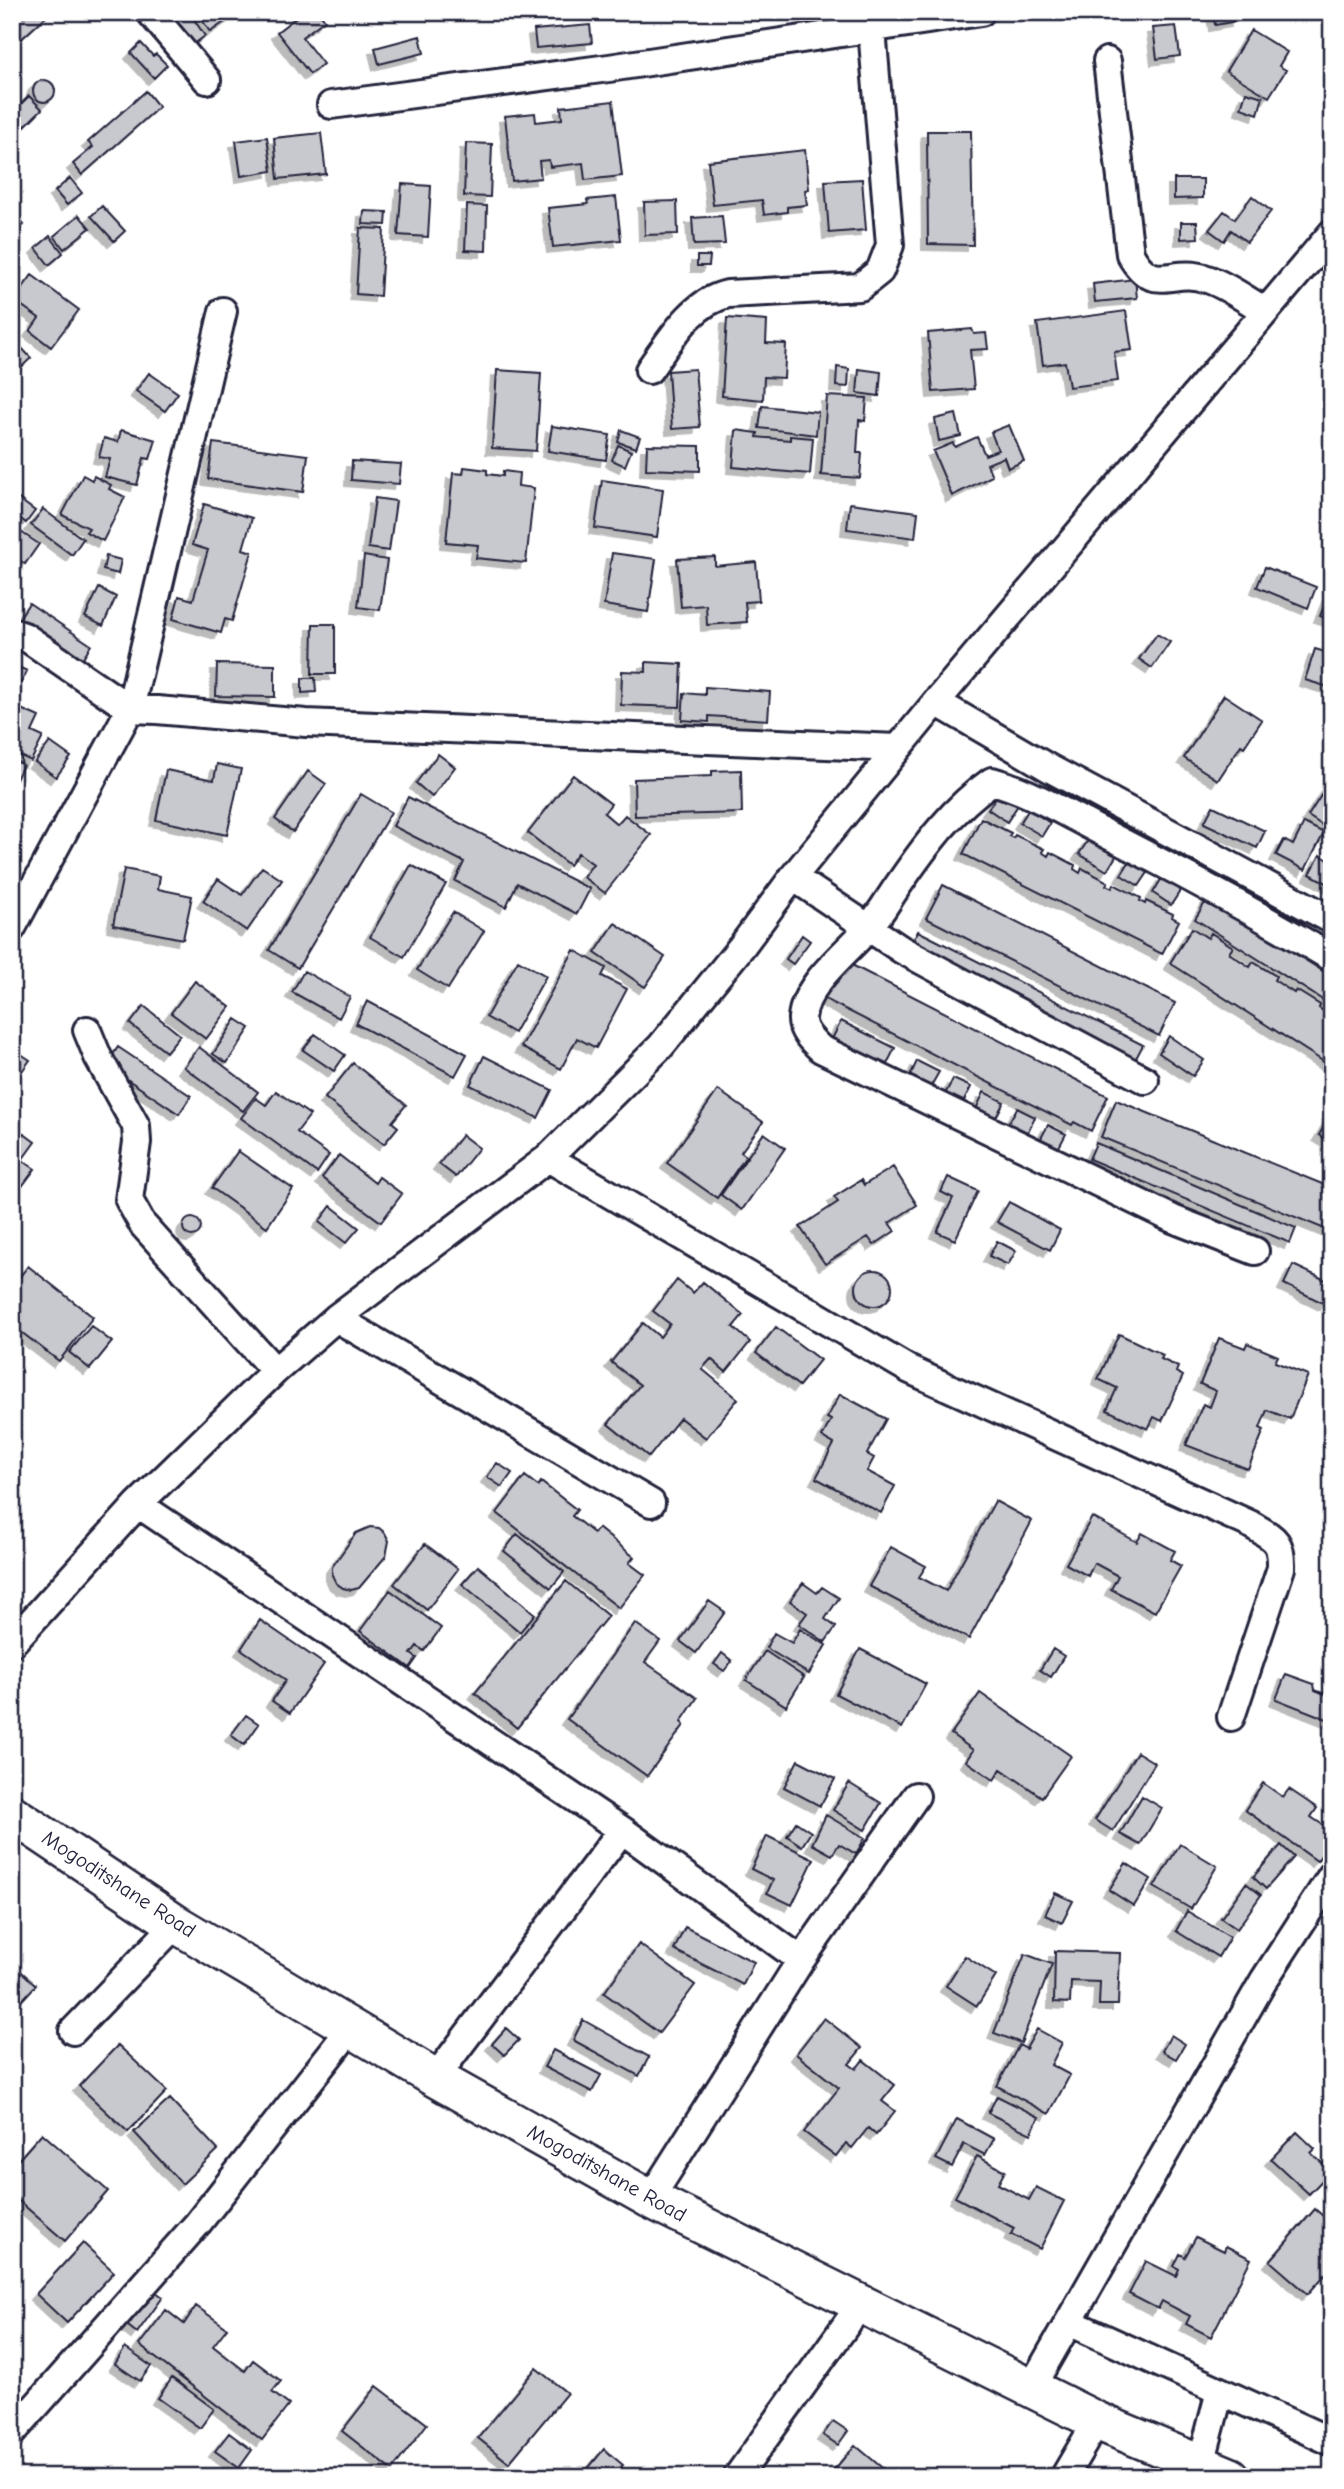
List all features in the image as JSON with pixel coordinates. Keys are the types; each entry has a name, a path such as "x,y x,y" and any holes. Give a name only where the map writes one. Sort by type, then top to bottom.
{"main road":[{"name":"Mogoditshane Road","path":"12,1814 176,1924 435,2078 650,2199 1097,2421 1216,2470"}],"street":[{"path":"150,12 207,79"},
{"path":"331,105 622,66 981,12"},
{"path":"649,370 685,322 701,305 714,297 860,287 880,271 890,245 872,29"},
{"path":"1107,61 1130,254 1139,270 1153,278 1186,275 1208,279 1266,312"},
{"path":"12,1643 138,1504 275,1371 336,1318 548,1158 661,1046 898,748 1332,233"},
{"path":"12,928 130,709 223,311"},
{"path":"12,632 24,636 130,709 320,724 898,748"},
{"path":"936,702 1049,768 1332,920"},
{"path":"1255,1251 1173,1219 821,1049 808,1038 802,1019 809,998 833,962 868,928 922,849 970,797 992,781 1016,788 1242,905 1332,958"},
{"path":"793,877 902,950 1145,1080"},
{"path":"87,1030 97,1057 136,1126 137,1142 129,1200 135,1212 143,1225 275,1371"},
{"path":"548,1158 910,1370 1250,1524 1278,1542 1282,1552 1281,1568 1231,1717"},
{"path":"336,1318 651,1503"},
{"path":"138,1504 622,1830 802,1960"},
{"path":"650,2199 802,1960 916,1797"},
{"path":"435,2078 622,1830"},
{"path":"1031,2388 1264,1980 1332,1875"},
{"path":"73,2031 176,1924"},
{"path":"12,2433 198,2223 351,2028"},
{"path":"737,2477 861,2304"},
{"path":"1069,2322 1332,2442"},
{"path":"1216,2470 1220,2391"},
{"path":"1064,2477 1097,2421"}],"building":[{"path":"12,12 20,12 24,17 29,12 51,12 18,42 12,36"},
{"path":"167,12 189,12 205,36 190,47"},
{"path":"197,12 239,12 210,32"},
{"path":"303,12 319,12 325,20 302,37 323,64 310,74 277,32"},
{"path":"1213,12 1235,12 1237,21 1215,25"},
{"path":"590,25 592,43 536,48 534,30"},
{"path":"1176,26 1180,56 1157,59 1153,28"},
{"path":"1251,30 1287,52 1279,66 1286,70 1269,97 1226,71"},
{"path":"420,36 424,53 379,64 375,48"},
{"path":"141,43 153,56 156,54 167,65 154,78 131,53"},
{"path":"40,80 48,80 55,87 55,95 48,102 40,102 33,95 33,87"},
{"path":"146,91 159,107 82,175 73,164 93,147 88,142"},
{"path":"1246,92 1263,97 1258,114 1241,108"},
{"path":"29,96 42,109 12,139 12,113"},
{"path":"613,101 622,176 585,180 583,163 550,167 549,160 539,161 541,178 512,181 505,116 535,113 536,122 562,119 561,107"},
{"path":"927,131 971,131 973,245 928,244"},
{"path":"321,133 326,174 278,179 274,138"},
{"path":"267,137 272,171 241,176 236,141"},
{"path":"466,143 492,144 490,197 464,196"},
{"path":"805,150 809,189 805,190 807,205 787,207 787,212 764,215 762,200 713,205 708,161"},
{"path":"70,178 82,193 67,205 55,191"},
{"path":"862,179 866,230 829,233 825,181"},
{"path":"1174,179 1203,179 1203,198 1174,199"},
{"path":"402,184 431,186 428,237 398,235"},
{"path":"1252,196 1271,211 1247,242 1231,230 1224,241 1209,230 1224,211 1235,219"},
{"path":"616,197 621,240 553,247 548,208 588,204 587,200"},
{"path":"677,201 678,234 645,235 644,202"},
{"path":"467,205 487,206 486,251 465,250"},
{"path":"102,206 125,231 114,241 91,216"},
{"path":"364,211 387,212 386,225 363,224"},
{"path":"12,212 24,225 12,235"},
{"path":"79,215 90,228 64,249 54,236"},
{"path":"722,216 725,244 694,245 692,218"},
{"path":"1181,222 1197,222 1198,238 1181,239"},
{"path":"360,228 384,229 380,296 356,294"},
{"path":"50,236 63,253 49,265 36,248"},
{"path":"697,256 710,256 709,266 697,266"},
{"path":"32,275 79,310 51,347 30,331 39,318 14,300"},
{"path":"1135,279 1137,298 1095,302 1093,284"},
{"path":"1126,311 1132,350 1114,352 1118,381 1069,387 1065,362 1043,365 1037,323"},
{"path":"727,318 767,321 766,343 786,344 784,378 764,377 763,400 722,396"},
{"path":"972,329 974,334 986,333 988,349 970,350 974,389 933,392 928,333"},
{"path":"19,345 31,358 12,376 12,352"},
{"path":"837,367 849,369 848,387 836,386"},
{"path":"695,369 700,427 672,429 668,371"},
{"path":"859,369 881,372 879,396 857,393"},
{"path":"497,370 541,373 536,451 492,448"},
{"path":"149,373 178,393 165,411 136,391"},
{"path":"827,396 867,398 865,421 859,420 857,453 862,453 860,478 821,475"},
{"path":"762,406 818,412 816,435 759,428"},
{"path":"956,414 961,436 939,441 935,419"},
{"path":"1009,425 1024,461 1008,468 1004,457 987,464 992,476 952,496 933,451 953,443 955,447 977,437 985,455 998,450 991,432"},
{"path":"552,426 610,435 606,460 548,451"},
{"path":"121,430 156,440 150,459 144,458 137,485 105,477 110,459 99,457 104,438 118,442"},
{"path":"621,430 640,437 636,448 618,442"},
{"path":"736,430 758,433 757,437 790,440 790,436 813,438 810,474 733,467"},
{"path":"213,443 308,455 303,492 208,479"},
{"path":"618,445 631,451 625,466 612,460"},
{"path":"647,445 700,446 700,471 646,469"},
{"path":"352,461 401,464 399,484 351,480"},
{"path":"464,467 487,470 487,474 503,476 503,471 519,473 518,486 534,488 526,563 476,558 478,545 446,542 453,473 463,474"},
{"path":"83,475 92,480 94,476 111,485 109,489 125,497 103,541 86,532 89,528 62,515"},
{"path":"602,480 663,489 657,537 595,528"},
{"path":"12,494 35,511 26,523 12,512"},
{"path":"375,498 396,501 389,551 368,548"},
{"path":"850,503 918,512 915,538 847,529"},
{"path":"204,504 252,518 243,549 252,552 232,621 225,619 221,633 173,619 179,596 193,600 208,550 192,545"},
{"path":"43,509 83,539 72,555 31,525"},
{"path":"18,530 39,544 25,564 12,555 12,538"},
{"path":"612,553 656,559 648,612 604,605"},
{"path":"106,556 121,560 118,574 103,570"},
{"path":"364,556 387,560 380,610 358,607"},
{"path":"715,557 715,566 756,562 759,601 745,602 747,622 707,625 706,605 681,607 677,559"},
{"path":"1265,567 1316,587 1308,608 1257,587"},
{"path":"99,588 116,597 103,626 85,617"},
{"path":"1329,594 1332,596 1332,621 1320,616"},
{"path":"29,603 91,645 80,662 18,620"},
{"path":"313,624 335,624 335,674 312,674"},
{"path":"1157,634 1170,642 1152,668 1139,659"},
{"path":"1315,649 1332,654 1332,688 1305,680"},
{"path":"646,662 682,664 680,707 621,705 622,671 646,672"},
{"path":"12,664 27,671 21,683 12,679"},
{"path":"217,664 275,665 275,697 216,696"},
{"path":"302,678 315,678 316,692 302,693"},
{"path":"705,687 770,692 768,720 709,716 709,722 682,720 684,693 705,695"},
{"path":"1224,695 1262,720 1244,747 1241,745 1218,780 1184,758"},
{"path":"12,705 39,717 32,732 43,737 31,761 19,755 16,761 23,765 13,786"},
{"path":"50,742 71,757 56,777 35,762"},
{"path":"438,754 455,767 432,797 416,783"},
{"path":"217,764 241,769 227,835 156,820 166,770 214,780"},
{"path":"741,770 742,813 635,816 634,779 712,776 712,771"},
{"path":"308,771 326,784 293,832 275,819"},
{"path":"573,775 611,804 604,813 617,824 625,815 651,835 605,893 583,877 593,864 578,853 569,865 528,833"},
{"path":"1332,778 1332,823 1328,829 1308,816"},
{"path":"999,793 1018,805 1007,822 988,809"},
{"path":"361,794 391,812 298,968 269,950"},
{"path":"408,797 590,889 577,914 517,883 506,907 455,881 464,862 393,826"},
{"path":"1213,806 1265,831 1257,848 1204,823"},
{"path":"1029,809 1050,823 1042,836 1020,823"},
{"path":"981,818 1011,833 1009,836 1013,838 1015,835 1044,849 1042,852 1048,856 1050,852 1075,865 1074,869 1080,873 1082,868 1108,882 1106,885 1112,888 1114,884 1141,898 1140,901 1145,904 1146,901 1173,914 1172,917 1179,921 1162,954 963,854"},
{"path":"1304,823 1324,833 1305,870 1276,855 1284,840 1293,845"},
{"path":"1091,836 1118,853 1107,871 1079,854"},
{"path":"1320,855 1332,862 1332,886 1310,874"},
{"path":"1131,859 1149,871 1139,886 1121,875"},
{"path":"411,865 446,884 404,957 370,937"},
{"path":"262,867 282,880 247,931 203,901 218,879 242,895"},
{"path":"124,869 160,876 158,889 192,896 183,939 113,925"},
{"path":"1163,876 1182,888 1171,905 1153,893"},
{"path":"943,885 1175,1003 1159,1036 926,918"},
{"path":"1208,898 1332,977 1332,1006 1195,919"},
{"path":"453,912 484,931 448,989 417,970"},
{"path":"615,923 665,957 645,987 595,953"},
{"path":"1192,928 1208,938 1211,933 1233,947 1229,953 1250,967 1253,962 1276,976 1274,980 1294,993 1296,990 1320,1005 1319,1008 1332,1017 1332,1067 1170,963"},
{"path":"918,931 1143,1045 1134,1062 909,949"},
{"path":"802,935 810,941 793,964 786,959"},
{"path":"574,950 606,968 602,976 627,989 596,1048 577,1038 561,1069 521,1047"},
{"path":"518,960 546,976 514,1033 486,1017"},
{"path":"842,960 1108,1096 1091,1131 1074,1122 1072,1125 823,998"},
{"path":"304,971 350,997 339,1018 292,992"},
{"path":"195,981 230,1007 206,1039 171,1013"},
{"path":"367,1001 467,1054 455,1076 356,1024"},
{"path":"144,1006 180,1035 166,1052 130,1024"},
{"path":"236,1019 250,1028 227,1063 213,1054"},
{"path":"841,1021 895,1048 886,1066 832,1039"},
{"path":"315,1034 345,1055 334,1071 303,1050"},
{"path":"1169,1036 1204,1060 1193,1076 1159,1053"},
{"path":"118,1047 191,1096 179,1114 106,1065"},
{"path":"199,1047 258,1092 243,1111 184,1067"},
{"path":"12,1048 30,1060 12,1085"},
{"path":"484,1056 552,1090 538,1118 470,1085"},
{"path":"917,1061 939,1072 931,1086 910,1076"},
{"path":"353,1063 406,1105 392,1122 398,1127 384,1144 325,1098"},
{"path":"953,1079 971,1087 963,1103 945,1094"},
{"path":"718,1090 763,1122 741,1152 746,1156 717,1198 667,1163"},
{"path":"276,1091 310,1115 297,1132 329,1155 317,1173 241,1118 256,1098 266,1105"},
{"path":"984,1092 1004,1102 995,1119 976,1109"},
{"path":"1116,1100 1332,1188 1332,1232 1101,1137"},
{"path":"1017,1108 1035,1117 1027,1134 1008,1124"},
{"path":"1332,1113 1332,1143 1319,1135"},
{"path":"12,1125 35,1142 22,1160 35,1169 20,1189 12,1183"},
{"path":"1048,1125 1066,1134 1058,1149 1040,1140"},
{"path":"764,1133 785,1148 742,1210 721,1195"},
{"path":"462,1135 479,1148 456,1177 439,1164"},
{"path":"1096,1143 1296,1228 1290,1243 1089,1159"},
{"path":"238,1151 293,1189 267,1227 212,1188"},
{"path":"339,1155 375,1183 379,1177 402,1194 381,1222 322,1178"},
{"path":"893,1167 917,1205 889,1223 895,1231 874,1245 868,1237 825,1264 800,1227 838,1202 834,1197 861,1180 864,1185"},
{"path":"948,1177 978,1191 955,1240 937,1232 953,1198 941,1192"},
{"path":"1009,1202 1060,1230 1050,1250 997,1222"},
{"path":"331,1206 359,1228 346,1243 319,1222"},
{"path":"188,1218 196,1218 201,1227 199,1234 188,1236 183,1231 183,1223"},
{"path":"997,1241 1016,1251 1008,1265 989,1256"},
{"path":"1293,1265 1332,1283 1325,1304 1284,1284"},
{"path":"28,1266 93,1317 59,1361 12,1325 12,1287"},
{"path":"874,1270 887,1275 892,1288 887,1301 874,1306 861,1301 856,1288 861,1275"},
{"path":"677,1280 693,1293 703,1282 743,1315 733,1327 750,1342 726,1372 711,1359 702,1369 738,1399 706,1438 680,1418 649,1457 608,1424 640,1385 611,1362 643,1323 660,1337 670,1324 653,1311"},
{"path":"91,1326 112,1342 90,1369 69,1352"},
{"path":"776,1327 820,1360 799,1386 756,1353"},
{"path":"1119,1334 1163,1355 1161,1359 1178,1367 1176,1372 1183,1376 1162,1421 1154,1417 1148,1429 1107,1410 1117,1388 1098,1379"},
{"path":"1219,1338 1245,1348 1247,1343 1278,1356 1275,1362 1308,1375 1290,1419 1267,1410 1260,1428 1264,1430 1248,1469 1186,1445 1203,1404 1210,1407 1216,1391 1200,1384"},
{"path":"840,1394 886,1419 867,1454 874,1458 867,1471 895,1486 881,1513 816,1478 834,1444 822,1437 831,1420 827,1418"},
{"path":"497,1463 512,1473 502,1487 487,1477"},
{"path":"525,1476 538,1486 541,1482 577,1510 572,1516 594,1533 598,1528 634,1557 629,1563 645,1575 619,1608 497,1513"},
{"path":"995,1501 1032,1521 969,1639 869,1586 891,1547 926,1566 919,1577 946,1591"},
{"path":"1092,1517 1137,1542 1142,1533 1175,1551 1170,1560 1181,1566 1155,1612 1111,1589 1118,1576 1094,1563 1088,1576 1066,1564"},
{"path":"370,1527 379,1528 385,1533 389,1541 386,1556 359,1588 343,1588 336,1583 332,1567 356,1533"},
{"path":"517,1534 564,1572 551,1588 504,1551"},
{"path":"425,1544 458,1569 427,1610 394,1584"},
{"path":"478,1566 535,1614 520,1632 462,1584"},
{"path":"566,1581 608,1616 517,1728 475,1693"},
{"path":"803,1583 817,1593 822,1587 839,1598 825,1619 836,1627 825,1642 799,1624 807,1613 790,1601"},
{"path":"390,1590 441,1628 424,1651 417,1646 411,1654 417,1658 410,1668 360,1631"},
{"path":"709,1601 725,1612 696,1653 680,1641"},
{"path":"260,1620 324,1664 290,1713 272,1701 286,1680 241,1649"},
{"path":"635,1623 660,1641 645,1662 697,1698 681,1722 684,1725 647,1776 567,1719"},
{"path":"800,1629 826,1645 809,1674 766,1648 774,1633 792,1643"},
{"path":"860,1649 926,1684 902,1728 836,1694"},
{"path":"1053,1649 1064,1656 1051,1677 1040,1670"},
{"path":"765,1651 804,1677 786,1706 746,1680"},
{"path":"722,1653 732,1661 724,1671 714,1664"},
{"path":"1286,1674 1314,1684 1315,1690 1332,1697 1332,1721 1276,1699"},
{"path":"980,1693 1071,1756 1042,1797 1001,1769 994,1780 966,1761 973,1750 951,1734"},
{"path":"246,1715 259,1724 244,1745 231,1735"},
{"path":"1137,1752 1155,1763 1113,1831 1095,1820"},
{"path":"798,1760 835,1779 820,1806 784,1787"},
{"path":"849,1783 881,1803 865,1830 833,1810"},
{"path":"1263,1783 1283,1797 1289,1789 1317,1808 1311,1817 1332,1831 1332,1840 1317,1861 1245,1810"},
{"path":"1142,1796 1162,1808 1140,1845 1120,1834"},
{"path":"826,1815 865,1838 856,1854 839,1844 832,1855 812,1844"},
{"path":"796,1822 811,1832 802,1846 787,1836"},
{"path":"767,1836 814,1859 792,1905 767,1893 773,1880 751,1869"},
{"path":"1180,1844 1217,1866 1191,1909 1154,1887"},
{"path":"1281,1845 1294,1857 1266,1889 1253,1877"},
{"path":"1126,1863 1151,1879 1134,1906 1109,1890"},
{"path":"1246,1883 1261,1895 1237,1929 1221,1918"},
{"path":"1055,1893 1073,1901 1062,1923 1045,1915"},
{"path":"1187,1911 1230,1937 1218,1957 1176,1931"},
{"path":"685,1927 754,1962 743,1985 674,1950"},
{"path":"639,1944 695,1985 659,2033 604,1993"},
{"path":"1055,1951 1120,1953 1118,2005 1099,2005 1100,1982 1071,1981 1070,2003 1054,2002"},
{"path":"1025,1954 1052,1964 1021,2043 994,2033"},
{"path":"965,1956 996,1976 977,2006 946,1986"},
{"path":"12,1963 36,1985 14,2009 12,2007"},
{"path":"824,2018 862,2048 849,2064 856,2069 863,2060 895,2085 882,2101 895,2111 876,2135 868,2128 852,2148 846,2143 836,2156 804,2132 839,2088 796,2054"},
{"path":"583,2020 649,2057 639,2076 573,2040"},
{"path":"506,2028 519,2040 504,2055 492,2044"},
{"path":"1037,2029 1062,2043 1051,2065 1070,2075 1049,2114 997,2086 1019,2045 1026,2049"},
{"path":"1171,2035 1185,2044 1176,2059 1162,2051"},
{"path":"118,2045 167,2091 128,2132 79,2086"},
{"path":"553,2050 601,2075 592,2092 544,2067"},
{"path":"997,2096 1039,2117 1031,2134 988,2113"},
{"path":"170,2099 218,2150 182,2184 134,2132"},
{"path":"957,2119 994,2139 985,2155 964,2144 952,2167 936,2159"},
{"path":"1297,2132 1315,2149 1311,2153 1331,2171 1309,2194 1271,2159"},
{"path":"42,2133 108,2191 65,2241 12,2195 12,2167"},
{"path":"977,2156 1005,2171 998,2184 1029,2200 1036,2187 1064,2201 1040,2249 1011,2234 1014,2228 955,2197"},
{"path":"1315,2209 1332,2224 1332,2267 1308,2294 1270,2261"},
{"path":"1196,2237 1224,2251 1226,2246 1251,2259 1211,2337 1186,2324 1190,2316 1162,2301 1158,2309 1129,2294 1146,2261 1176,2276 1179,2269 1174,2266 1180,2254 1185,2257"},
{"path":"83,2243 114,2272 67,2323 36,2294"},
{"path":"153,2290 163,2297 137,2333 128,2326"},
{"path":"196,2306 227,2328 213,2346 245,2371 253,2360 281,2381 272,2392 289,2405 262,2440 139,2345 166,2310 184,2324"},
{"path":"125,2348 151,2366 140,2381 115,2364"},
{"path":"536,2368 567,2393 509,2463 478,2438"},
{"path":"172,2378 214,2409 200,2428 158,2398"},
{"path":"377,2386 427,2424 392,2470 342,2431"},
{"path":"833,2421 848,2431 838,2445 823,2435"},
{"path":"229,2433 252,2450 239,2468 215,2451"},
{"path":"855,2445 893,2477 828,2477"},
{"path":"604,2449 623,2465 621,2467 632,2477 581,2477"}]}
